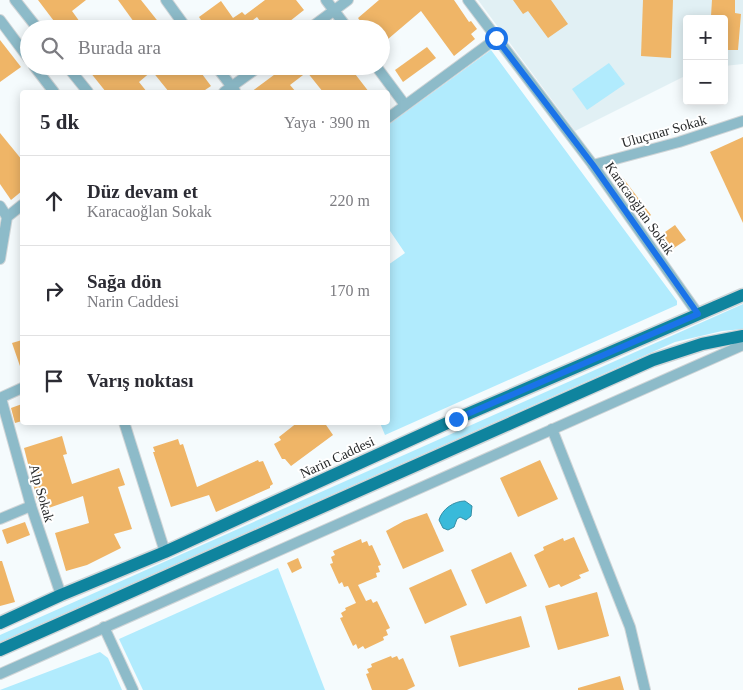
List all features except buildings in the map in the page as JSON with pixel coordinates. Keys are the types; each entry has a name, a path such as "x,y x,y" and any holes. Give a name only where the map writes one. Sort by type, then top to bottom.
{"main road":[{"name":"Narin Caddesi","path":"0,623 61,595 165,552 456,419 743,295"},
{"path":"0,650 653,360 702,344 743,336"}],"street":[{"path":"15,0 31,20"},
{"path":"166,0 181,20"},
{"path":"326,0 341,20"},
{"path":"321,20 348,0"},
{"name":"Karacaoğlan Sokak","path":"468,0 593,165 698,314"},
{"path":"0,20 20,47"},
{"path":"390,116 496,38"},
{"path":"41,75 52,90"},
{"path":"74,75 86,90"},
{"path":"221,75 230,90"},
{"path":"232,90 250,75"},
{"path":"383,75 405,105"},
{"name":"Uluçınar Sokak","path":"593,165 679,142 743,121"},
{"path":"0,206 7,217"},
{"path":"0,259 7,217 20,207"},
{"path":"0,674 743,346"},
{"path":"0,398 20,389"},
{"name":"Alp Sokak","path":"0,398 31,506 61,595"},
{"path":"125,425 165,552"},
{"path":"552,429 630,627 645,690"},
{"path":"0,519 31,506"},
{"path":"104,627 133,690"}],"shaded area":[{"path":"478,0 743,0 743,64 728,66 728,15 683,15 683,77 575,131"},
{"path":"491,50 677,301 677,305 385,435 381,425 390,425 390,264 405,253 390,231 390,124"},
{"path":"609,63 625,84 587,110 572,89"},
{"path":"743,304 743,329 722,331 675,342 0,642 0,635"},
{"path":"278,568 325,690 143,690 119,639"},
{"path":"100,652 108,658 122,690 0,690"}],"water":[{"path":"465,501 472,506 471,516 466,520 460,517 457,519 454,527 448,530 443,528 439,520 443,512 453,504"}],"route":[{"path":"456,419 698,314 593,165 496,38"}]}
